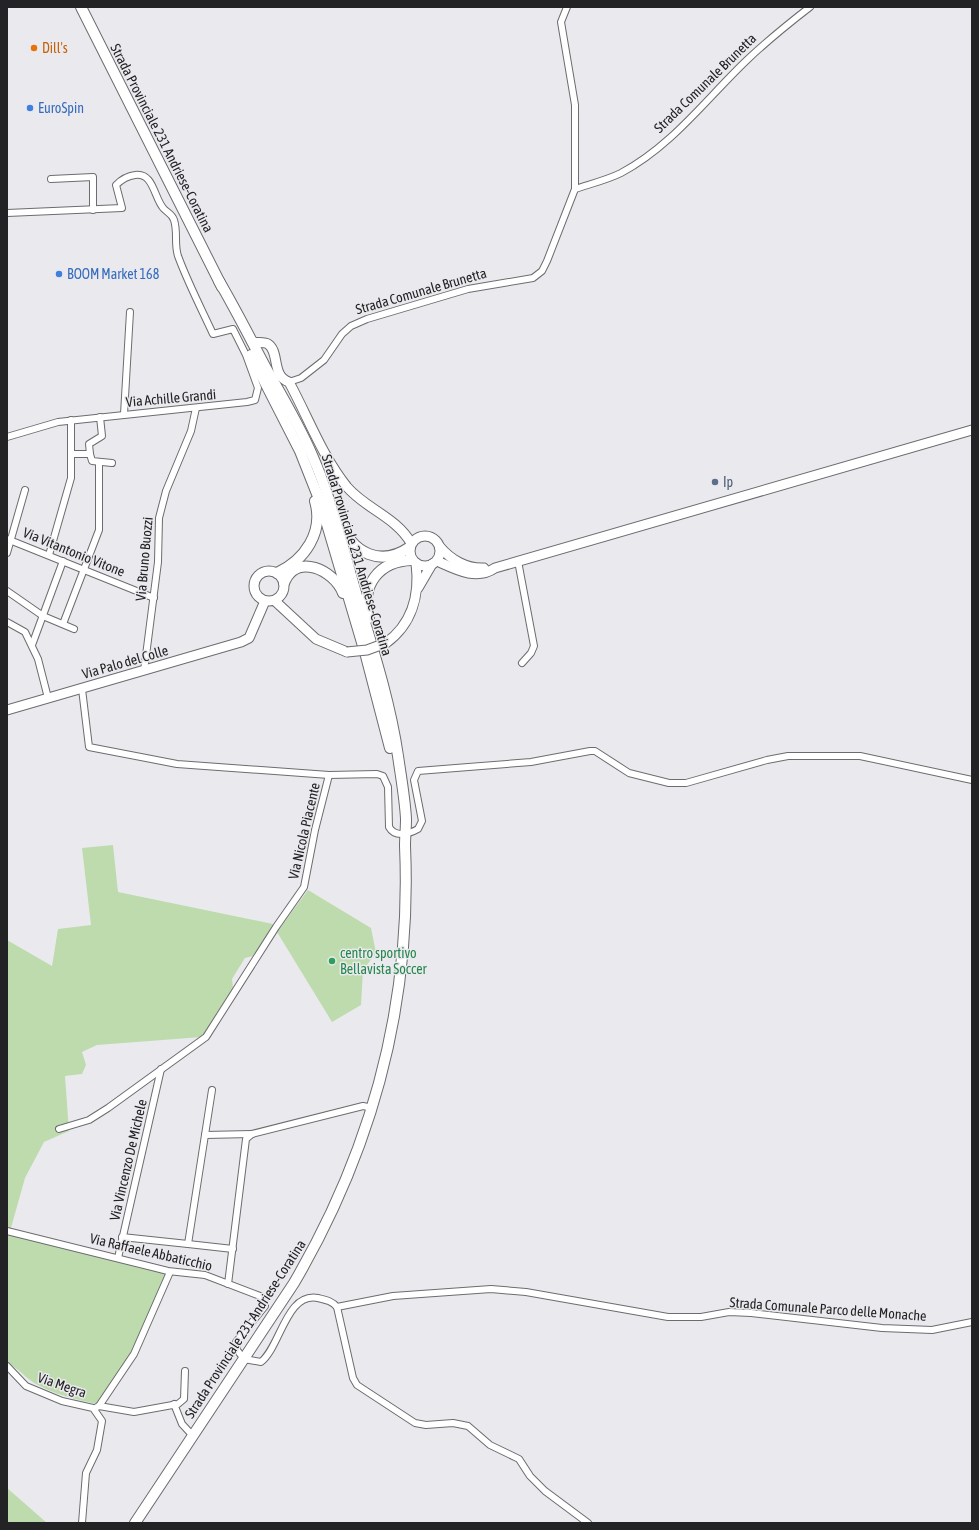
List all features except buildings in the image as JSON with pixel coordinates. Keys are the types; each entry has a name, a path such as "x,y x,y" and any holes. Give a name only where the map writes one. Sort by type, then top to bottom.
{"main road":[{"name":"Strada Provinciale 231 Andriese-Coratina","path":"81,7 219,281 299,427 321,478 362,614 392,725 406,819 406,911 400,981 389,1048 373,1108 345,1184 320,1237 294,1283 135,1523"},
{"name":"Strada Provinciale 231 Andriese-Coratina","path":"219,281 255,362 308,468 321,504 379,703 393,764 405,834"},
{"path":"252,342 268,344 273,352 277,370 285,381 289,382 325,452 347,486 366,505 396,524 421,536 431,536 452,558 467,566 474,568 495,568"},
{"path":"246,355 255,362"},
{"path":"274,382 298,418 309,440 328,484 342,525 351,542 366,554 375,557 395,555 421,536"},
{"path":"276,402 315,502 317,518 315,532 305,553 292,566 278,573 268,571 258,575 254,585 256,595 270,599 294,618 316,639 347,652 367,650 386,643 400,631 407,622 417,589 440,554 440,547"},
{"path":"392,725 389,688 368,613 368,594 376,576 382,569 394,562 414,562 424,566 434,563 470,574 490,571 518,561 972,430"},
{"path":"396,524 410,545 414,562 417,589"},
{"path":"284,583 288,575 295,569 310,567 320,568 330,574 339,584 355,636 379,703"},
{"path":"270,599 285,588 284,583 278,573"},
{"name":"Via Palo del Colle","path":"7,710 241,642 249,638 258,616 270,599"}],"street":[{"path":"567,7 561,22 575,105 575,189"},
{"name":"Strada Comunale Brunetta","path":"289,382 301,378 324,360 342,334 351,326 367,319 468,289 533,278 542,271 547,262 575,189 621,173 653,151 681,128 747,60 783,28 810,7"},
{"name":"Via Achille Grandi","path":"7,437 58,422 71,420 196,408 255,400 258,388 246,355 233,329 213,334 194,295 178,255 174,240 176,227 174,218 164,209 149,181 144,176 137,175 120,181 116,185 122,208 96,210"},
{"path":"7,212 96,210 93,177 51,179"},
{"path":"124,414 130,312"},
{"name":"Via Bruno Buozzi","path":"144,671 158,562 158,518 166,491 191,431 196,408"},
{"path":"100,417 102,436 89,444 90,454 92,461 112,463"},
{"path":"49,555 71,478 71,420"},
{"path":"72,454 90,454"},
{"path":"63,624 99,530 99,462"},
{"path":"7,552 9,540 25,490"},
{"name":"Via Vitantonio Vitone","path":"9,540 85,569 154,598"},
{"path":"32,645 63,561"},
{"path":"518,561 534,646 531,653 522,663"},
{"path":"7,591 43,616 74,629"},
{"path":"7,622 25,632 38,659 48,698"},
{"name":"Via Nicola Piacente","path":"59,1129 89,1120 206,1038 276,927 304,888 315,830 329,775 177,764 89,747 82,689"},
{"path":"329,775 377,774 383,776 388,787 389,827 392,831 405,834 418,829 422,821 414,780 418,771 531,762 590,751 595,751 629,773 668,783 686,783 767,760 788,756 860,756 972,780"},
{"name":"Via Vincenzo De Michele","path":"118,1258 161,1069"},
{"path":"188,1244 212,1090"},
{"path":"205,1135 252,1134 363,1106 373,1108"},
{"path":"228,1284 246,1138 252,1134"},
{"name":"Via Raffaele Abbaticchio","path":"7,1231 170,1272 205,1275 260,1296 264,1299 265,1306 236,1342 237,1350 244,1359"},
{"path":"122,1237 233,1249"},
{"path":"170,1272 134,1354 96,1407 134,1412 174,1404 184,1399 185,1371"},
{"name":"Strada Comunale Parco delle Monache","path":"337,1307 393,1296 491,1289 534,1293 668,1317 701,1317 729,1312 751,1313 882,1328 932,1330 972,1322"},
{"path":"244,1359 257,1362 264,1359 287,1318 302,1299 310,1296 333,1302 337,1307 351,1371 357,1385 415,1423 426,1425 453,1423 468,1426 490,1445 519,1459 530,1476 545,1490 588,1523"},
{"name":"Via Megra","path":"7,1366 26,1386 62,1401 96,1407 102,1421 100,1440 86,1473 82,1523"},
{"path":"174,1404 182,1424 193,1436"}],"green space":[{"path":"113,845 118,892 273,924 253,956 245,958 232,979 233,988 202,1037 97,1045 82,1052 86,1065 82,1074 65,1076 69,1131 44,1142 25,1178 9,1235 166,1274 132,1352 96,1404 64,1396 41,1387 7,1363 7,940 52,966 58,929 91,925 82,848"},
{"name":"centro sportivo Bellavista Soccer","path":"308,890 371,928 376,953 363,970 361,1005 332,1022 277,932"},
{"path":"7,1488 47,1523 7,1523"}],"place":[{"name":"Dill's","path":"34,48"},
{"name":"EuroSpin","path":"30,108"},
{"name":"BOOM Market 168","path":"59,274"},
{"name":"Ip","path":"715,482"},
{"name":"centro sportivo Bellavista Soccer","path":"332,961"}]}
